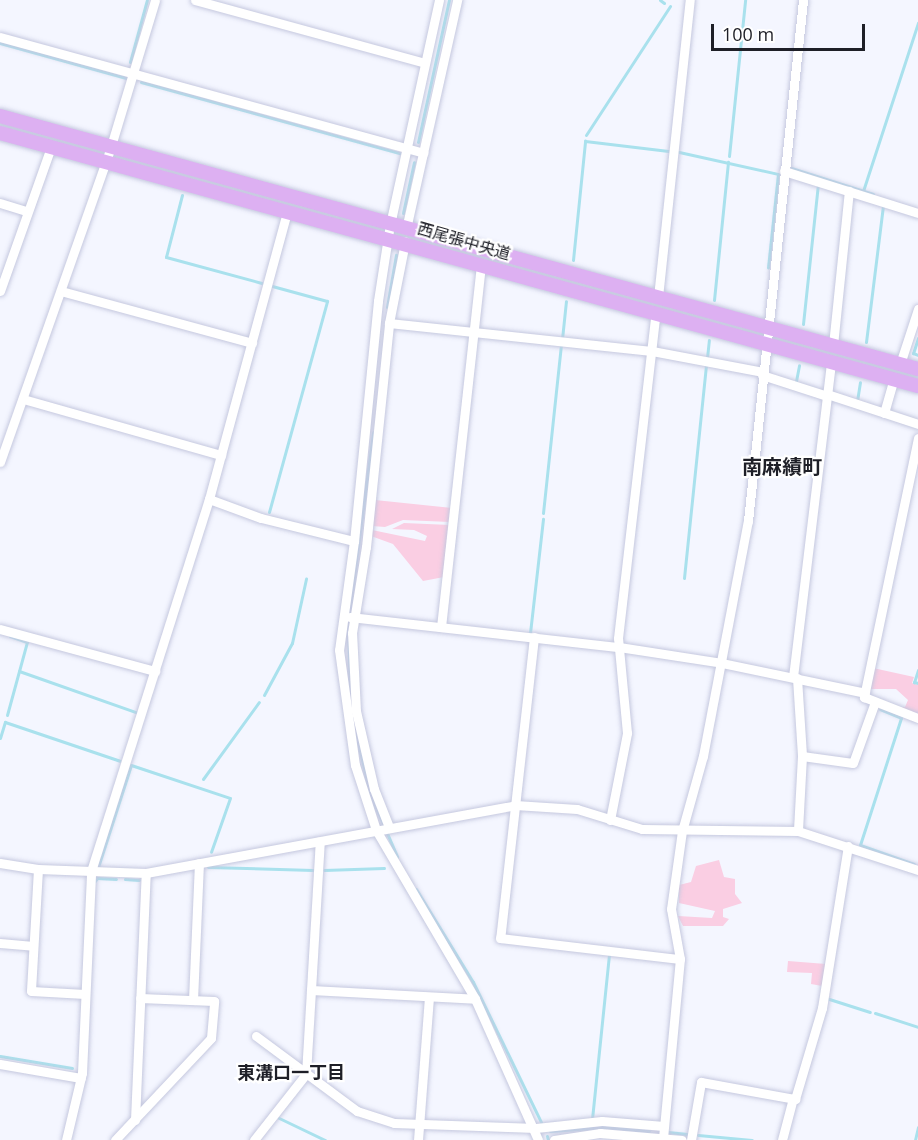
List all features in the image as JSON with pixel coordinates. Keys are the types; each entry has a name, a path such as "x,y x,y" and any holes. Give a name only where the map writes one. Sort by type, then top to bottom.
{"main road":[{"name":"西尾張中央道","path":"0,116 111,146 389,231"},
{"name":"西尾張中央道","path":"0,133 287,211 389,231 658,297 918,369"},
{"name":"西尾張中央道","path":"406,235 481,263 918,386"}],"street":[{"path":"0,462 62,291 111,146 155,0"},
{"path":"195,0 425,63"},
{"path":"439,0 389,231 378,301 354,541 339,650 345,713 356,765 376,830 475,999 536,1128 538,1140"},
{"path":"389,827 369,770 356,711 354,617 366,547 389,323 457,0"},
{"path":"658,297 690,0"},
{"path":"663,1138 680,959 671,909 682,831 722,663 748,521 803,0"},
{"path":"0,37 423,153"},
{"path":"0,291 51,147"},
{"path":"784,171 918,213"},
{"path":"833,345 849,191"},
{"path":"0,203 27,211"},
{"path":"78,1140 67,1139 81,1078 92,871 209,499 287,211"},
{"path":"441,627 481,263"},
{"path":"62,291 252,343"},
{"path":"900,364 918,309"},
{"path":"610,820 627,733 618,647 656,312"},
{"path":"389,323 652,351 763,373 918,424"},
{"path":"798,831 802,756 795,677 831,362"},
{"path":"884,413 894,379"},
{"path":"23,399 221,455"},
{"path":"918,438 864,697 918,718"},
{"path":"209,499 270,520 354,541"},
{"path":"342,616 618,647 722,663 865,693"},
{"path":"0,629 155,671"},
{"path":"534,637 500,938 680,959"},
{"path":"802,756 854,763 875,702"},
{"path":"0,863 38,869 146,873 515,805 577,809 642,830 798,831 918,870"},
{"path":"254,1140 306,1074 320,841"},
{"path":"782,1140 822,1008 848,846"},
{"path":"193,1000 200,863"},
{"path":"38,869 31,991 85,994"},
{"path":"135,1119 146,873"},
{"path":"0,943 33,946"},
{"path":"311,990 475,999"},
{"path":"418,1140 429,997"},
{"path":"116,1140 211,1038 214,1001 140,998"},
{"path":"256,1036 357,1111 394,1123 536,1128 602,1121 664,1126"},
{"path":"0,1064 81,1078"},
{"path":"691,1140 701,1082 793,1098"},
{"path":"533,1140 536,1128"},
{"path":"554,1140 600,1133 682,1140"}],"shaded area":[{"path":"375,500 452,508 450,522 403,520 385,527 372,526"},
{"path":"404,523 450,525 444,577 423,581 393,544 371,536 372,530 425,541 427,536 414,530 392,529"},
{"path":"873,668 914,677 912,683 918,685 918,715 897,708 905,707 908,700 896,689 871,689"},
{"path":"719,860 724,877 735,879 735,894 742,903 723,909 723,917 729,919 723,926 683,926 678,916 712,918 715,911 679,903 679,885 691,882 696,866"},
{"path":"788,961 826,964 822,986 811,984 812,973 787,972"}],"waterway":[{"path":"130,62 147,0"},
{"path":"418,142 449,0"},
{"path":"660,0 664,3"},
{"path":"729,156 745,0"},
{"path":"586,135 670,6"},
{"path":"863,191 918,23"},
{"path":"0,43 126,78"},
{"path":"141,82 399,153"},
{"path":"573,260 585,141 668,151"},
{"path":"679,152 778,174 768,267"},
{"path":"403,213 414,162"},
{"path":"714,300 728,162"},
{"path":"791,168 873,194"},
{"path":"803,324 818,184"},
{"path":"182,195 166,257 262,283"},
{"path":"866,342 883,205"},
{"path":"387,307 396,255"},
{"path":"269,512 327,301 272,286"},
{"path":"562,339 566,301"},
{"path":"918,338 913,353 918,355"},
{"path":"707,358 709,340"},
{"path":"543,513 561,345"},
{"path":"684,578 706,365"},
{"path":"796,381 799,365"},
{"path":"857,401 860,382"},
{"path":"349,613 373,433"},
{"path":"530,633 543,519"},
{"path":"264,695 292,643 306,579"},
{"path":"348,620 350,695"},
{"path":"7,715 27,642 10,636"},
{"path":"918,670 914,682 918,683"},
{"path":"19,671 138,713"},
{"path":"203,779 259,702"},
{"path":"880,709 901,718 860,845 914,864"},
{"path":"0,738 5,722 120,761"},
{"path":"353,722 370,793 383,824"},
{"path":"98,867 131,765 230,798 211,852"},
{"path":"387,833 397,857"},
{"path":"208,867 313,870"},
{"path":"324,870 384,868"},
{"path":"94,882 97,878 116,879"},
{"path":"125,879 139,880"},
{"path":"416,889 473,982 541,1122"},
{"path":"592,1119 609,954"},
{"path":"826,998 870,1012"},
{"path":"875,1013 918,1027"},
{"path":"0,1056 72,1068"},
{"path":"279,1118 325,1140"},
{"path":"550,1131 605,1127 649,1131"},
{"path":"915,1140 918,1127"},
{"path":"668,1132 687,1134"},
{"path":"698,1135 752,1140"},
{"path":"547,1136 548,1140"}],"district":[{"name":"南麻績町","path":"782,466"},
{"name":"東溝口一丁目","path":"291,1072"}]}
